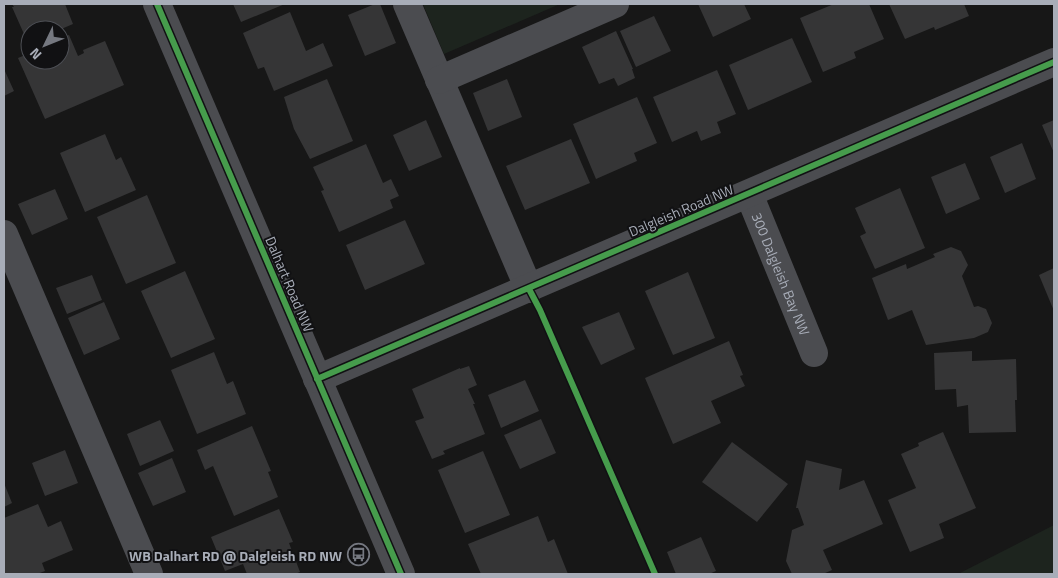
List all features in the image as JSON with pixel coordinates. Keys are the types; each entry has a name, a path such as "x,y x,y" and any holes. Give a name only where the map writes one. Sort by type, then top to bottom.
{"street":[{"name":"Dalhart Road NW","path":"157,4 401,574"},
{"path":"407,4 528,289"},
{"path":"439,80 615,4"},
{"name":"Dalgleish Road NW","path":"317,379 1054,62"},
{"name":"300 Dalgleish Bay NW","path":"749,194 814,353"},
{"path":"4,234 149,574"}],"shaded area":[{"path":"423,4 560,4 444,54"},
{"path":"1054,525 1054,574 958,574"}],"building":[{"path":"12,4 65,4 73,24 70,25 70,20 20,20 20,25 12,7 14,7"},
{"path":"233,4 285,4 241,22"},
{"path":"375,4 380,4 396,43 365,56 348,15"},
{"path":"698,4 744,4 751,19 713,37"},
{"path":"834,4 869,4 884,39 854,52 856,58 823,72 800,18"},
{"path":"889,4 964,4 969,16 935,30 934,27 905,39"},
{"path":"290,12 306,51 323,43 333,66 274,91 264,67 258,69 243,33"},
{"path":"654,16 671,51 636,67 620,31"},
{"path":"616,31 633,69 635,78 618,86 614,78 599,84 582,47"},
{"path":"70,37 78,56 84,53 83,50 105,41 124,85 45,119 23,70 70,70"},
{"path":"792,38 812,82 748,110 729,65"},
{"path":"4,69 14,91 4,96"},
{"path":"717,70 736,114 717,122 721,133 701,141 697,131 672,142 653,97"},
{"path":"327,79 353,141 310,159 294,129 284,97"},
{"path":"507,79 522,117 488,131 473,93"},
{"path":"637,97 657,143 634,153 637,161 596,179 573,124"},
{"path":"426,120 442,157 409,171 393,135"},
{"path":"1054,120 1054,153 1042,125"},
{"path":"105,134 116,160 121,157 136,190 85,212 60,153"},
{"path":"571,139 590,183 525,210 506,166"},
{"path":"1022,143 1036,179 1005,193 990,157"},
{"path":"366,144 383,183 391,179 399,196 390,200 393,208 339,232 321,191 324,190 313,167"},
{"path":"965,163 980,199 946,214 931,177"},
{"path":"900,188 925,248 875,269 860,236 866,233 855,208"},
{"path":"55,189 68,219 32,235 18,204"},
{"path":"147,195 176,263 126,284 97,217"},
{"path":"405,220 425,264 365,290 346,245"},
{"path":"951,247 961,251 968,265 962,276 974,307 978,306 986,309 992,323 988,332 974,338 926,345 912,310 888,320 872,278 906,264 907,269 935,257 933,254"},
{"path":"1054,268 1054,311 1039,275"},
{"path":"185,271 215,339 171,358 141,291"},
{"path":"688,272 715,338 673,355 645,291"},
{"path":"92,275 102,300 67,314 56,288"},
{"path":"104,302 120,339 84,355 68,318"},
{"path":"619,312 635,349 601,365 582,327"},
{"path":"729,341 743,375 740,376 745,386 711,401 721,423 673,444 645,378"},
{"path":"972,351 972,361 1016,359 1016,432 969,433 968,405 957,407 956,389 935,390 934,353"},
{"path":"214,352 227,384 233,381 246,414 197,434 171,370"},
{"path":"469,366 477,385 468,389 485,434 443,451 445,454 432,459 415,421 424,418 412,389 460,368"},
{"path":"525,380 539,411 501,428 488,395"},
{"path":"541,419 556,453 520,469 504,435"},
{"path":"160,420 174,451 140,466 127,434"},
{"path":"252,426 271,471 268,472 278,497 234,516 213,466 205,470 197,450"},
{"path":"943,432 976,508 939,524 944,538 910,552 888,500 916,488 901,454 919,446 918,443"},
{"path":"732,442 788,484 757,522 702,482"},
{"path":"65,450 78,483 45,496 32,463"},
{"path":"483,451 510,515 465,533 438,470"},
{"path":"172,458 186,492 153,506 138,473"},
{"path":"806,460 842,469 839,490 864,480 883,524 823,550 832,570 823,574 792,574 786,561 792,530 804,525 798,508 796,508"},
{"path":"4,483 12,503 4,507"},
{"path":"38,504 48,527 61,521 73,550 42,563 45,571 37,574 4,574 4,518"},
{"path":"279,509 293,542 289,543 300,572 295,574 247,574 243,564 225,571 211,537"},
{"path":"538,516 548,542 554,539 568,574 481,574 468,544"},
{"path":"701,537 716,571 709,574 676,574 667,552"}],"cycle path":[{"path":"157,4 401,574"},
{"path":"317,379 1054,62"},
{"path":"529,289 540,310 655,574"}],"place":[{"name":"WB Dalhart RD @ Dalgleish RD NW","path":"358,555"}]}
